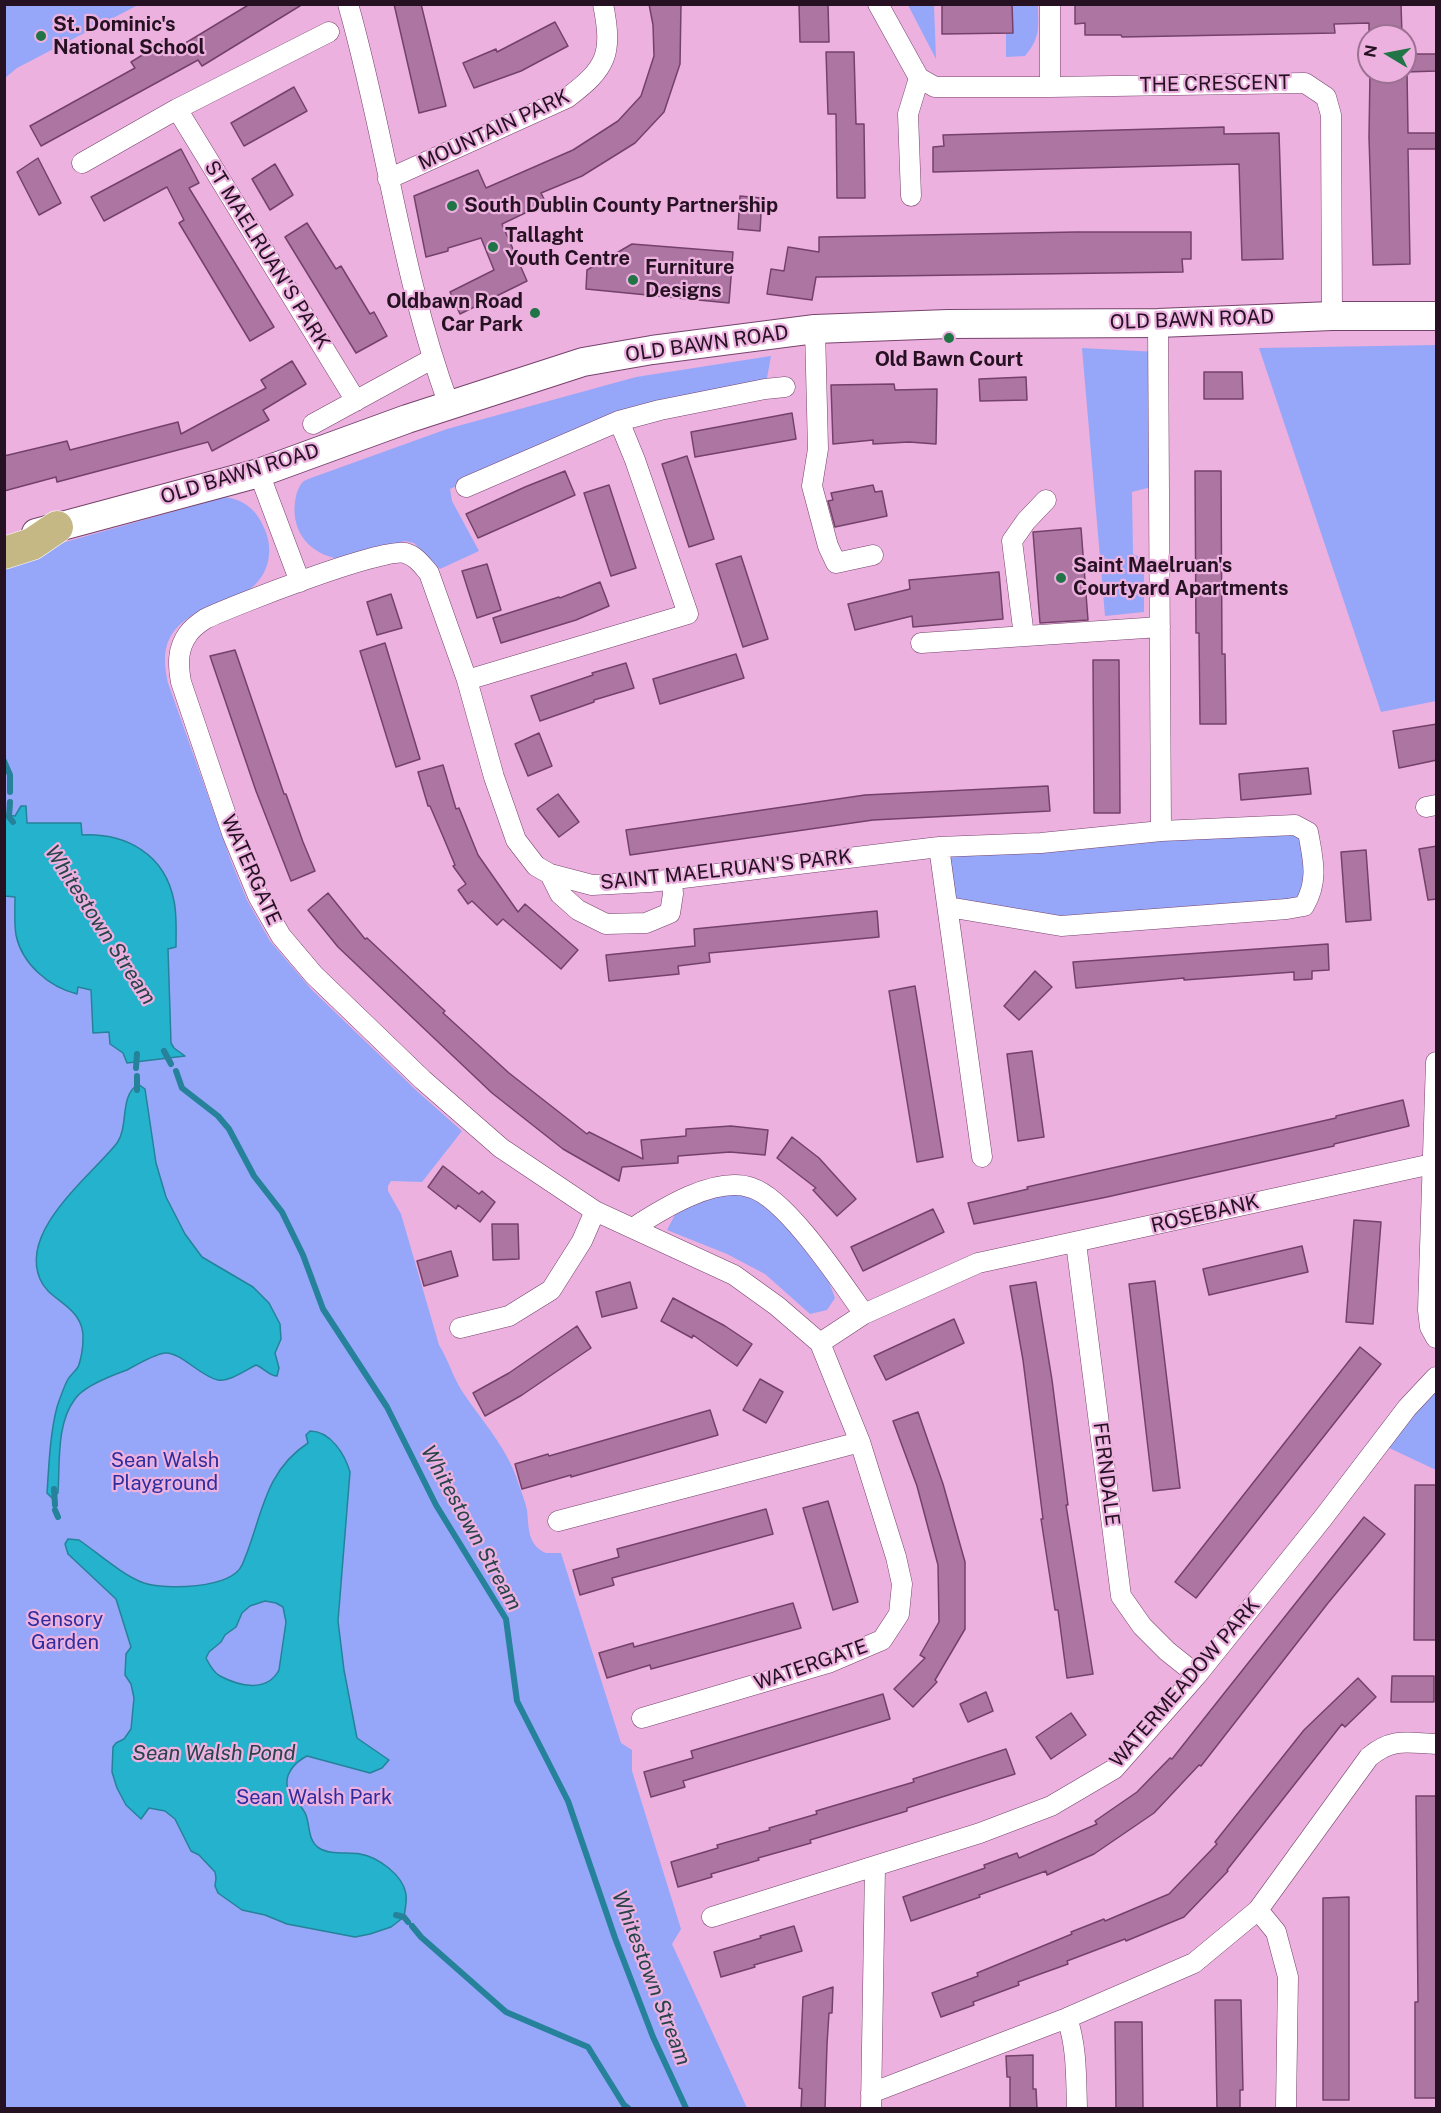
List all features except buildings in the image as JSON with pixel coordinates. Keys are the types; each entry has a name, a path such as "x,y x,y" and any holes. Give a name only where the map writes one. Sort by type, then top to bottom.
{"main road":[{"name":"OLD BAWN ROAD","path":"4,539 259,473 449,405 583,362 664,348 815,329 948,324 1437,316"},
{"path":"4,553 32,544 57,527"}],"street":[{"path":"348,4 413,289 432,359 449,405"},
{"name":"MOUNTAIN PARK","path":"388,179 567,98 590,81 604,61 608,32 603,4"},
{"path":"878,4 919,78 908,114 910,196"},
{"path":"1050,4 1050,87"},
{"path":"82,163 177,109 329,32"},
{"name":"THE CRESCENT","path":"919,78 935,87 1305,83 1326,97 1331,115 1332,316"},
{"name":"ST MAELRUAN'S PARK","path":"177,109 356,401"},
{"path":"1158,322 1161,831"},
{"path":"815,329 818,449 812,486 828,546 836,563 873,555"},
{"path":"313,424 432,359"},
{"path":"466,487 619,421 695,403 785,387"},
{"path":"467,680 688,614 636,460 619,421"},
{"path":"259,473 300,582"},
{"path":"1024,636 1012,541 1026,521 1046,500"},
{"name":"SAINT MAELRUAN'S PARK","path":"300,582 373,558 403,552 417,559 429,573 467,680 494,777 516,840 536,866 550,874 592,885 672,880 939,847 1041,843 1161,831 1295,825 1308,832 1314,860 1312,892 1304,906 1287,909 1061,926 948,907"},
{"name":"WATERGATE","path":"300,582 214,615 197,624 188,634 178,656 181,682 232,833 258,896 281,936 304,964 423,1080 501,1148 595,1211 734,1275 777,1306 820,1342 860,1442 902,1584 899,1614 882,1640 828,1663 642,1718"},
{"path":"921,643 1160,627"},
{"path":"939,847 982,1157"},
{"path":"550,874 560,894 578,910 606,924 646,924 670,913 673,894 672,880"},
{"path":"1436,1062 1428,1310 1430,1326 1437,1338"},
{"name":"ROSEBANK","path":"864,1314 978,1263 1432,1164"},
{"path":"633,1228 652,1215 696,1192 728,1186 751,1187 770,1197 828,1264 864,1314 820,1342"},
{"path":"460,1328 509,1316 551,1290 582,1241 595,1211"},
{"name":"FERNDALE","path":"1076,1243 1121,1596 1142,1626 1167,1651 1197,1675"},
{"name":"WATERMEADOW PARK","path":"712,1917 980,1833 1052,1806 1114,1769 1197,1675 1323,1518 1407,1408 1437,1377"},
{"path":"558,1521 860,1442"},
{"path":"875,1867 871,2101 1194,1964 1258,1910 1369,1757 1393,1742 1437,1744"},
{"path":"1258,1910 1276,1932 1288,1977 1286,2109"},
{"path":"1067,2018 1076,2056 1077,2109"}],"green space":[{"name":"St. Dominic's National School","path":"4,5 138,5 17,68 5,78"},
{"path":"908,5 934,5 936,59"},
{"path":"1006,5 1038,5 1036,38 1025,56 1006,57"},
{"path":"1436,345 1436,701 1381,712 1259,348"},
{"path":"1082,348 1158,352 1159,485 1132,492 1133,554 1144,559 1144,612 1105,616"},
{"path":"771,356 765,389 660,410 471,479 450,489 452,501 479,551 440,569 414,543 405,541 339,559 329,556 311,547 296,523 295,499 304,481 447,429 636,377"},
{"name":"Sean Walsh Park","path":"225,497 244,503 258,517 268,539 267,566 252,588 199,612 175,630 168,642 165,655 168,683 231,861 247,900 270,941 312,990 462,1131 422,1182 391,1181 388,1191 401,1214 439,1345 460,1388 500,1445 512,1467 526,1506 532,1540 540,1550 546,1553 561,1553 621,1743 632,1750 632,1771 681,1929 672,1944 747,2108 5,2108 5,559"},
{"path":"1308,832 1304,906 1061,926 948,907 939,847"},
{"path":"739,1193 765,1202 789,1229 829,1282 835,1298 827,1310 810,1314 765,1274 727,1254 667,1230 678,1209 712,1195"},
{"path":"1436,1381 1436,1470 1385,1446"}],"water":[{"path":"21,806 26,806 27,823 81,823 82,835 98,835 128,843 153,859 162,871 174,901 176,918 176,947 168,949 171,1043 185,1056 127,1063 123,1053 110,1044 109,1032 93,1033 91,990 78,987 77,994 56,986 38,973 24,955 16,935 15,897 5,896 5,815 15,816"},
{"path":"138,1084 145,1089 156,1163 166,1197 185,1234 202,1257 253,1287 269,1303 280,1324 281,1339 275,1353 279,1368 277,1376 271,1375 256,1365 232,1377 218,1380 211,1378 178,1356 165,1353 91,1386 75,1399 65,1420 60,1444 58,1493 52,1498 47,1493 55,1417 68,1379 79,1364 83,1340 78,1319 45,1287 40,1279 36,1260 48,1223 61,1205 117,1143 123,1128 128,1096"},
{"name":"Sean Walsh Pond","path":"310,1431 318,1432 331,1439 345,1458 350,1472 338,1621 344,1670 357,1738 389,1760 382,1768 370,1773 307,1756 291,1770 287,1779 288,1789 304,1811 315,1845 328,1852 360,1854 382,1863 400,1880 406,1894 404,1917 391,1927 355,1937 287,1924 265,1915 242,1910 218,1893 215,1886 215,1872 199,1855 191,1851 175,1819 165,1811 149,1808 141,1819 126,1805 112,1772 113,1747 124,1739 131,1729 134,1698 131,1684 125,1675 126,1654 131,1647 116,1599 68,1554 65,1544 68,1539 79,1540 127,1575 144,1583 181,1587 197,1586 225,1579 242,1565 272,1483 293,1455 308,1443 306,1435","holes":["265,1601 283,1607 286,1622 279,1670 274,1677 260,1685 244,1685 218,1675 206,1658 209,1652 236,1627 242,1613 250,1606"]}],"waterway":[{"name":"Whitestown Stream","path":"4,761 10,775 10,792"},
{"name":"Whitestown Stream","path":"10,802 9,817 13,822"},
{"name":"Whitestown Stream","path":"164,1051 171,1064"},
{"path":"136,1068 137,1054"},
{"name":"Whitestown Stream","path":"176,1071 182,1088 218,1116 229,1129 254,1176 282,1212 303,1255 323,1309 387,1407 436,1505 506,1619 517,1701 568,1801 615,1938 653,2037 686,2108"},
{"path":"137,1076 137,1090"},
{"path":"54,1489 55,1505"},
{"path":"55,1510 58,1517"},
{"path":"396,1915 404,1917 408,1922"},
{"path":"412,1926 421,1937 506,2012 588,2047 628,2108"}],"place":[{"name":"St. Dominic's National School","path":"41,36"},
{"name":"South Dublin County Partnership","path":"452,206"},
{"name":"Tallaght Youth Centre","path":"493,247"},
{"name":"Furniture Designs","path":"633,280"},
{"name":"Oldbawn Road Car Park","path":"535,313"},
{"name":"Old Bawn Court","path":"949,338"},
{"name":"Saint Maelruan's Courtyard Apartments","path":"1061,578"}],"park label":[{"name":"Sean Walsh Playground","path":"165,1472"},
{"name":"Sensory Garden","path":"65,1632"}]}
